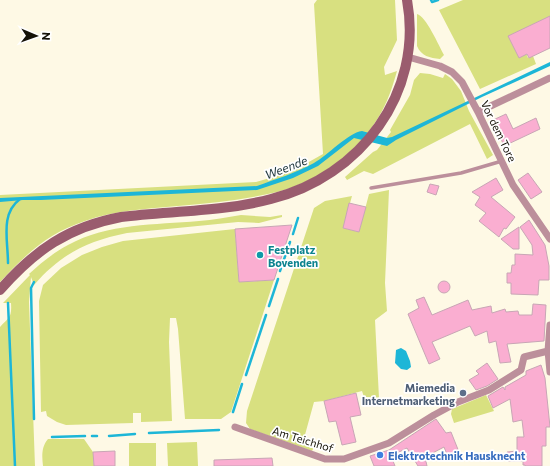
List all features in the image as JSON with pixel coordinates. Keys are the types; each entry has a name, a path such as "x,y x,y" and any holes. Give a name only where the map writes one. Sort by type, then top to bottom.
{"main road":[{"path":"0,290 30,259 45,247 81,228 121,217 234,206 272,199 303,188 330,174 356,154 380,126 394,100 408,57 410,36 408,0"}],"street":[{"name":"Vor dem Tore","path":"408,57 440,66 458,77 469,93 516,190 550,239"},
{"path":"477,110 550,78"},
{"path":"550,325 548,351 550,372"},
{"name":"Am Teichhof","path":"235,427 325,459 344,459 377,448 400,437 434,415 458,402 489,390 521,370 524,357 548,351"}],"lane":[{"path":"371,188 461,174 502,161"}],"green space":[{"path":"317,0 395,0 397,40 384,67 385,75 397,71 389,96 382,111 363,139 351,151 324,172 293,187 277,192 228,201 143,209 96,217 72,226 49,238 19,262 0,282 0,195 256,182 291,172 323,154 314,4"},
{"path":"463,0 550,0 550,40 517,32 528,58 533,56 536,64 480,89 439,10"},
{"path":"417,14 421,16 428,25 436,39 444,55 440,59 426,56 417,46"},
{"path":"420,73 443,78 445,74 452,79 461,91 469,111 493,155 487,159 470,124 373,174 364,171 347,180 345,177 377,150 391,132 390,130 410,95 414,80"},
{"path":"389,190 385,283 387,311 375,320 379,398 364,397 362,391 324,401 314,402 303,442 314,447 312,451 250,429 246,423 247,411 314,208 325,201 352,196 343,228 359,232 369,194"},
{"path":"241,215 270,217 282,215 282,217 259,223 238,222 127,233 113,236 99,240 76,250 54,265 34,285 31,277 29,302 35,466 0,466 0,327 9,317 11,312 11,303 3,303 30,275 29,274 47,258 68,245 99,233 132,226 204,221"},
{"path":"235,229 239,282 274,280 231,412 221,419 185,419 178,329 176,318 170,318 169,342 172,421 141,422 141,413 133,413 133,423 66,425 47,416 46,411 41,412 39,301 43,285 61,268 82,255 123,241"},
{"path":"486,395 494,411 454,423 451,414 452,409"},
{"path":"48,439 84,439 93,452 94,466 43,466 43,449"},
{"path":"197,442 198,466 168,466 167,443"},
{"path":"129,443 156,443 156,466 129,466"}],"water":[{"path":"550,62 550,66 482,97 396,140 387,146 354,138 318,166 293,178 257,190 0,202 0,198 257,186 307,167 356,133 362,131 387,138 392,137"},
{"path":"401,348 406,351 410,361 411,367 407,370 401,369 395,363 396,350"}],"building":[{"path":"550,16 550,48 529,58 527,54 519,58 508,36"},
{"path":"506,114 513,129 536,118 540,129 504,146 493,120"},
{"path":"528,173 542,192 531,199 518,180"},
{"path":"496,178 503,190 491,197 515,217 506,229 504,228 499,237 479,221 486,213 475,205 480,197 472,192"},
{"path":"430,184 439,186 436,195 427,192"},
{"path":"349,203 366,207 359,232 343,228"},
{"path":"529,220 545,245 549,266 549,280 539,280 538,295 511,294 511,283 507,283 507,273 511,273 512,265 515,265 515,254 533,255 532,245 520,227"},
{"name":"Festplatz Bovenden","path":"292,225 274,280 239,282 235,229"},
{"path":"519,227 519,249 513,249 501,239"},
{"path":"442,281 446,281 450,287 446,293 442,293 438,289 438,285"},
{"path":"424,297 432,315 468,300 472,310 491,306 492,313 505,309 506,312 518,311 519,315 532,315 533,304 546,305 544,341 507,344 511,362 500,363 496,341 489,343 487,331 475,336 470,326 432,342 440,359 429,364 408,314 419,308 416,300"},
{"path":"487,363 498,379 487,386 476,390 469,380 479,374 476,371"},
{"path":"541,365 545,378 550,427 546,427 546,446 542,446 542,466 525,466 523,465 523,461 508,461 507,452 517,451 517,437 524,437 522,420 513,422 510,399 493,408 488,396 503,387 505,390 505,387 526,375 526,371"},
{"path":"356,393 361,415 350,417 356,442 342,445 336,421 329,422 324,401"},
{"path":"436,419 446,433 451,432 459,452 448,457 444,447 425,457 427,466 418,466 407,448 391,456 395,466 374,466 370,456 389,450"},
{"path":"115,451 115,466 94,466 93,452"},
{"path":"272,458 273,466 214,466 214,460"}],"waterway":[{"path":"431,0 432,2 438,0"},
{"path":"8,263 7,220 14,205 20,199"},
{"path":"293,234 298,218"},
{"path":"280,271 290,242"},
{"path":"269,306 278,279"},
{"path":"34,282 31,288 34,419"},
{"path":"8,303 15,466"},
{"path":"246,375 266,315"},
{"path":"233,412 242,384"},
{"path":"149,433 219,430"},
{"path":"109,436 135,434"},
{"path":"52,437 85,436"},
{"path":"92,436 97,436"}],"place":[{"name":"Festplatz Bovenden","path":"260,255"},
{"name":"Miemedia Internetmarketing","path":"463,393"},
{"name":"Elektrotechnik Hausknecht","path":"380,455"}],"water label":[{"name":"Weende","path":"286,167"}]}
